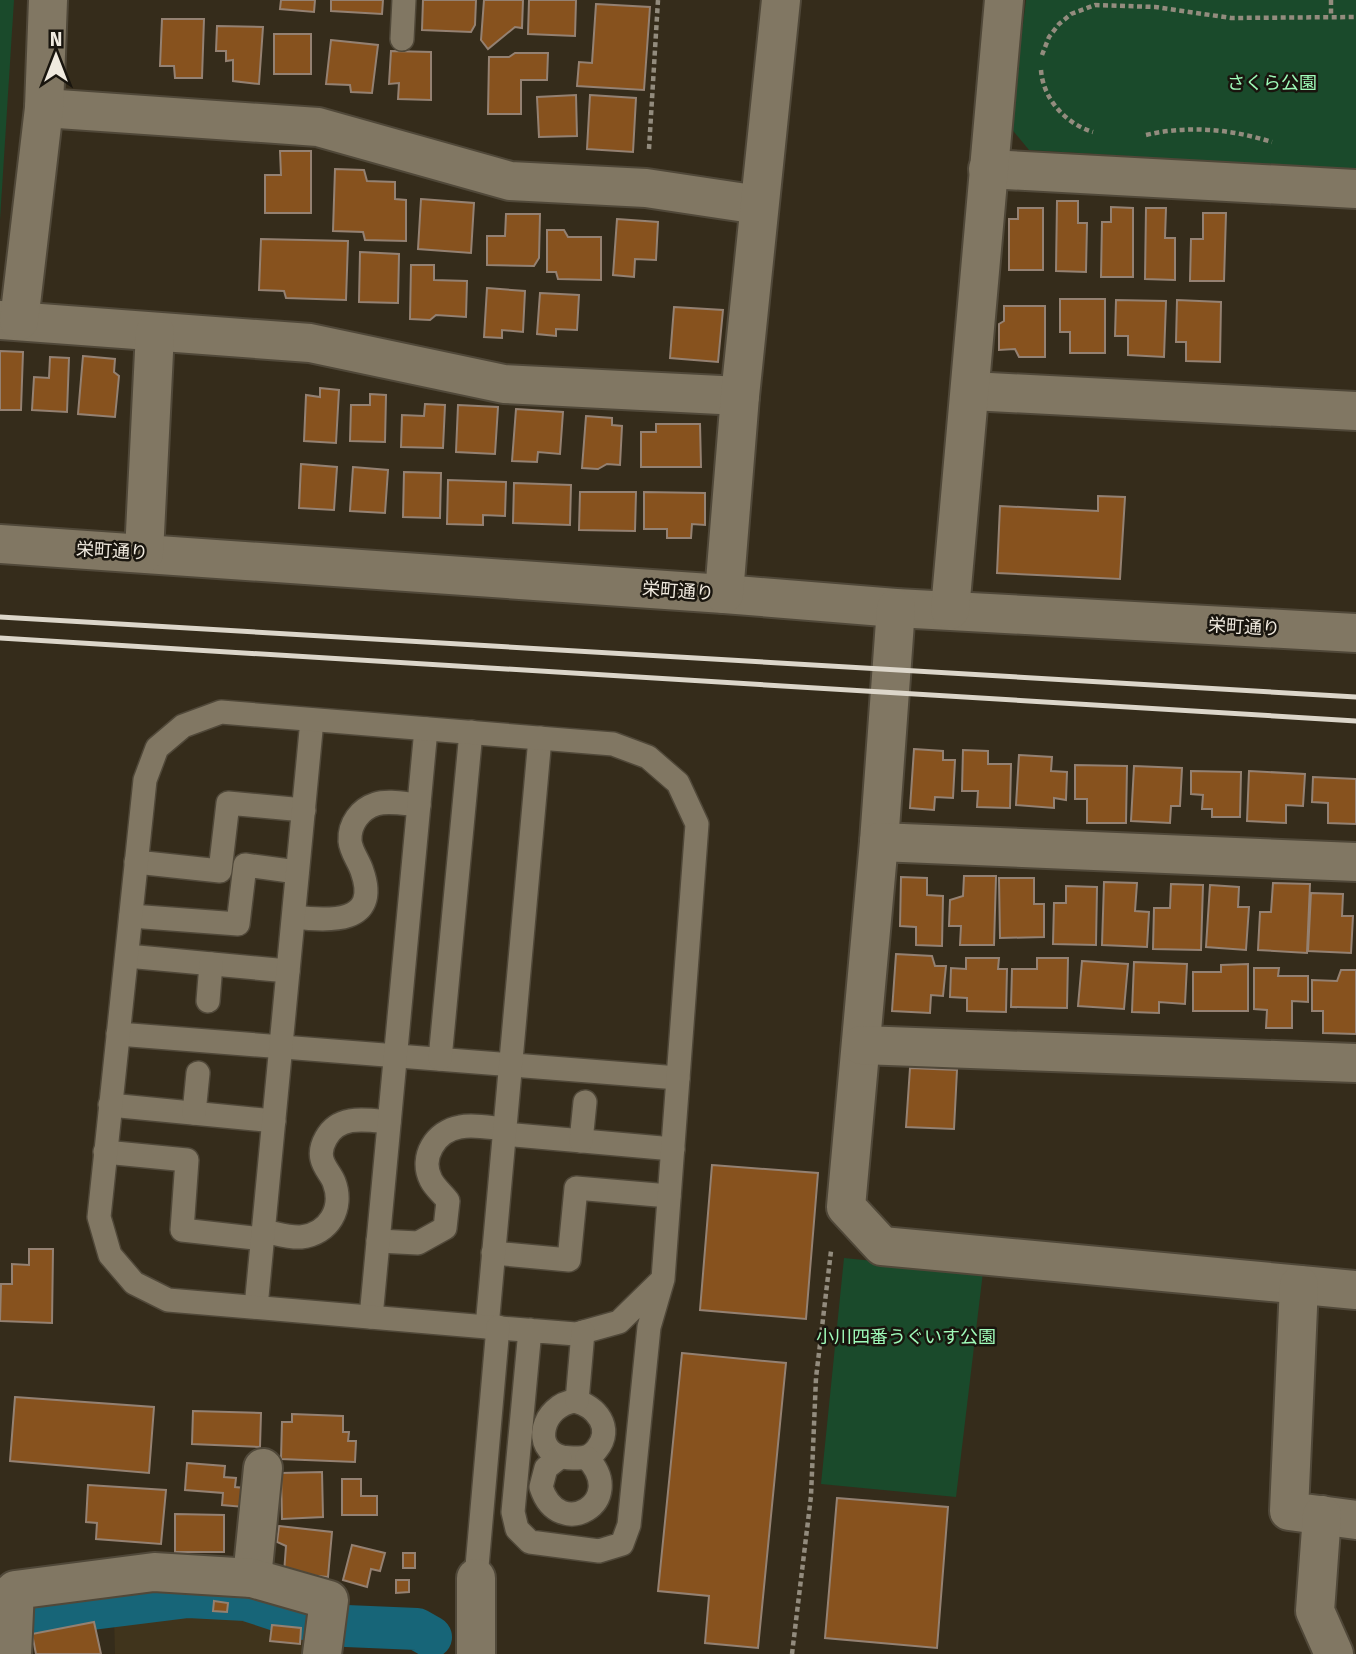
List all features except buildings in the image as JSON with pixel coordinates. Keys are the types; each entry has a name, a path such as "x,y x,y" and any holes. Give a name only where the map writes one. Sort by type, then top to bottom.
{"street":[{"path":"48,0 44,108 10,321 310,343 504,384 740,396"},
{"path":"724,594 740,396 781,0"},
{"path":"950,610 1004,0"},
{"path":"44,108 318,127 510,181 646,188 759,205"},
{"path":"988,169 1356,189"},
{"path":"144,553 155,332"},
{"path":"971,391 1356,411"},
{"name":"栄町通り","path":"0,544 897,608 1356,633"},
{"path":"897,608 846,1207 882,1246 1356,1290"},
{"path":"879,842 1356,862"},
{"path":"861,1045 1356,1063"},
{"path":"1299,1285 1289,1511 1339,1518 1315,1611 1334,1654"},
{"path":"251,1578 262,1468"},
{"path":"12,1654 15,1590 154,1572 251,1578 329,1600 322,1654"},
{"path":"476,1578 476,1654"}],"lane":[{"path":"402,39 404,0"},
{"path":"530,1330 513,1512 517,1529 530,1542 599,1550 622,1544 629,1525 649,1327 663,1279 697,824 678,783 648,757 613,744 221,712 183,726 158,748 145,780 99,1217 110,1255 134,1283 168,1300 256,1307 371,1317 530,1330 576,1334 619,1322 663,1279"},
{"path":"256,1307 312,720"},
{"path":"371,1317 426,729"},
{"path":"440,1059 471,732"},
{"path":"476,1578 492,1327 493,1253 540,738"},
{"path":"136,862 220,871 228,803 303,810"},
{"path":"293,917 335,920 352,914 364,901 367,886 350,842 352,825 361,812 377,804 419,805"},
{"path":"131,916 238,924 245,865 298,872"},
{"path":"127,956 288,971"},
{"path":"208,1001 211,964"},
{"path":"118,1034 678,1078"},
{"path":"194,1113 198,1073"},
{"path":"581,1141 585,1102"},
{"path":"110,1105 274,1121"},
{"path":"106,1152 187,1160 182,1230 299,1237 316,1233 328,1224 337,1211 333,1180 321,1157 322,1146 328,1133 342,1122 352,1120 389,1122"},
{"path":"378,1241 418,1243 444,1228 448,1201 432,1183 427,1157 433,1143 447,1132 461,1127 673,1149"},
{"path":"493,1253 569,1260 576,1188 669,1196"},
{"path":"577,1401 583,1332"},
{"path":"577,1401 592,1407 603,1423 601,1442 597,1450 587,1458 560,1457 546,1444 544,1424 555,1407 564,1402 577,1401"},
{"path":"560,1457 546,1468 541,1488 550,1506 568,1515 587,1510 599,1496 601,1477 597,1468 587,1458"}],"path":[{"path":"646,188 658,0"},
{"path":"1172,0 1172,10"},
{"path":"1331,0 1331,18"},
{"path":"1096,133 1084,129 1057,110 1041,77 1040,62 1049,37 1059,23 1071,14 1095,5 1172,10 1231,18 1356,18"},
{"path":"1142,136 1169,130 1216,129 1244,133 1281,144"},
{"path":"792,1654 811,1496 816,1378 831,1251 854,1216"}],"shaded area":[{"path":"161,1609 235,1612 310,1628 307,1654 115,1654 114,1615"}],"green space":[{"path":"0,0 14,0 0,220"},
{"name":"さくら公園","path":"1026,0 1356,0 1356,170 1029,150 1010,127"},
{"name":"小川四番うぐいす公園","path":"844,1258 983,1272 956,1497 821,1484"}],"waterway":[{"path":"44,1615 188,1597 246,1600 304,1619"},
{"path":"346,1626 417,1629 431,1637"}],"railway":[{"path":"0,617 1356,697"},
{"path":"0,638 1356,721"}]}
